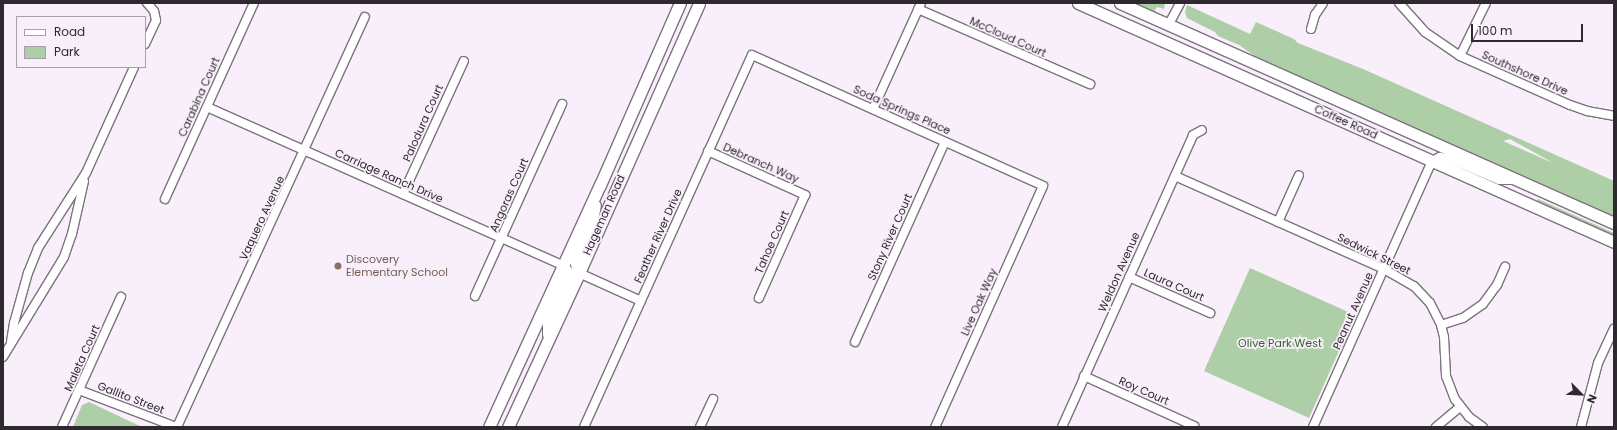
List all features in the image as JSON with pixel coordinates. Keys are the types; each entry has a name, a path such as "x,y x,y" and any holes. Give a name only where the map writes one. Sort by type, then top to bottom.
{"main road":[{"name":"Hageman Road","path":"489,427 600,185 680,3"},
{"path":"669,68 673,45 690,3"},
{"name":"Hageman Road","path":"508,427 579,273 699,3"},
{"name":"Coffee Road","path":"1078,3 1614,242"},
{"name":"Coffee Road","path":"1120,3 1614,223"},
{"path":"579,273 575,260 592,220 600,185"},
{"path":"548,339 548,320 568,274 562,265"}],"street":[{"path":"146,42 156,20 154,11 147,3"},
{"name":"Carabina Court","path":"165,200 254,3"},
{"path":"1169,24 1180,3"},
{"path":"1311,29 1315,16 1323,3"},
{"name":"Southshore Drive","path":"1399,3 1425,32 1460,56 1570,105 1587,111 1614,116"},
{"path":"1460,56 1486,3"},
{"path":"873,109 919,6"},
{"name":"McCloud Court","path":"919,6 1090,84"},
{"name":"Vaquero Avenue","path":"176,427 365,17"},
{"name":"Soda Springs Place","path":"752,55 1043,186"},
{"name":"Feather River Drive","path":"584,427 752,55"},
{"name":"Palodura Court","path":"403,194 464,61"},
{"path":"11,342 14,323 28,273 38,248 86,173 134,68"},
{"name":"Angoras Court","path":"476,296 562,104"},
{"name":"Carriage Ranch Drive","path":"207,107 562,265"},
{"name":"Weldon Avenue","path":"1062,427 1193,135 1202,130"},
{"name":"Stony River Court","path":"855,342 945,142"},
{"name":"Debranch Way","path":"708,151 805,195"},
{"path":"1432,161 1440,157 1447,158 1499,180 1517,180"},
{"name":"Peanut Avenue","path":"1314,427 1432,161"},
{"path":"3,357 11,342 54,277 64,257 86,173"},
{"path":"1278,222 1299,175"},
{"name":"Sedwick Street","path":"1175,176 1404,279 1422,294 1434,309 1441,325 1444,337 1446,376 1450,388 1460,407 1469,417 1483,427"},
{"name":"Live Oak Way","path":"935,427 1043,186"},
{"name":"Tahoe Court","path":"759,298 805,195"},
{"path":"1441,325 1463,318 1483,304 1497,285 1505,267"},
{"path":"579,273 641,300"},
{"name":"Laura Court","path":"1129,277 1210,313"},
{"name":"Maleta Court","path":"62,427 121,297"},
{"path":"1581,427 1593,380 1614,328"},
{"name":"Roy Court","path":"1084,376 1194,426"},
{"name":"Gallito Street","path":"79,390 176,427"},
{"path":"700,427 713,399"},
{"path":"1436,427 1460,407"}],"green space":[{"path":"1134,3 1165,3 1164,9 1157,7 1155,10 1156,13"},
{"path":"1187,5 1250,34 1256,22 1294,39 1298,43 1363,69 1614,181 1614,217 1256,57 1239,45 1218,36 1215,32 1187,18 1185,12","holes":["1510,139 1553,163 1503,141"]},
{"path":"1538,199 1614,233 1614,236 1537,201"},
{"name":"Olive Park West","path":"1250,268 1355,315 1309,418 1204,371"},
{"path":"89,402 142,427 73,427 82,405"}],"place":[{"name":"Discovery Elementary School","path":"338,266"}]}
